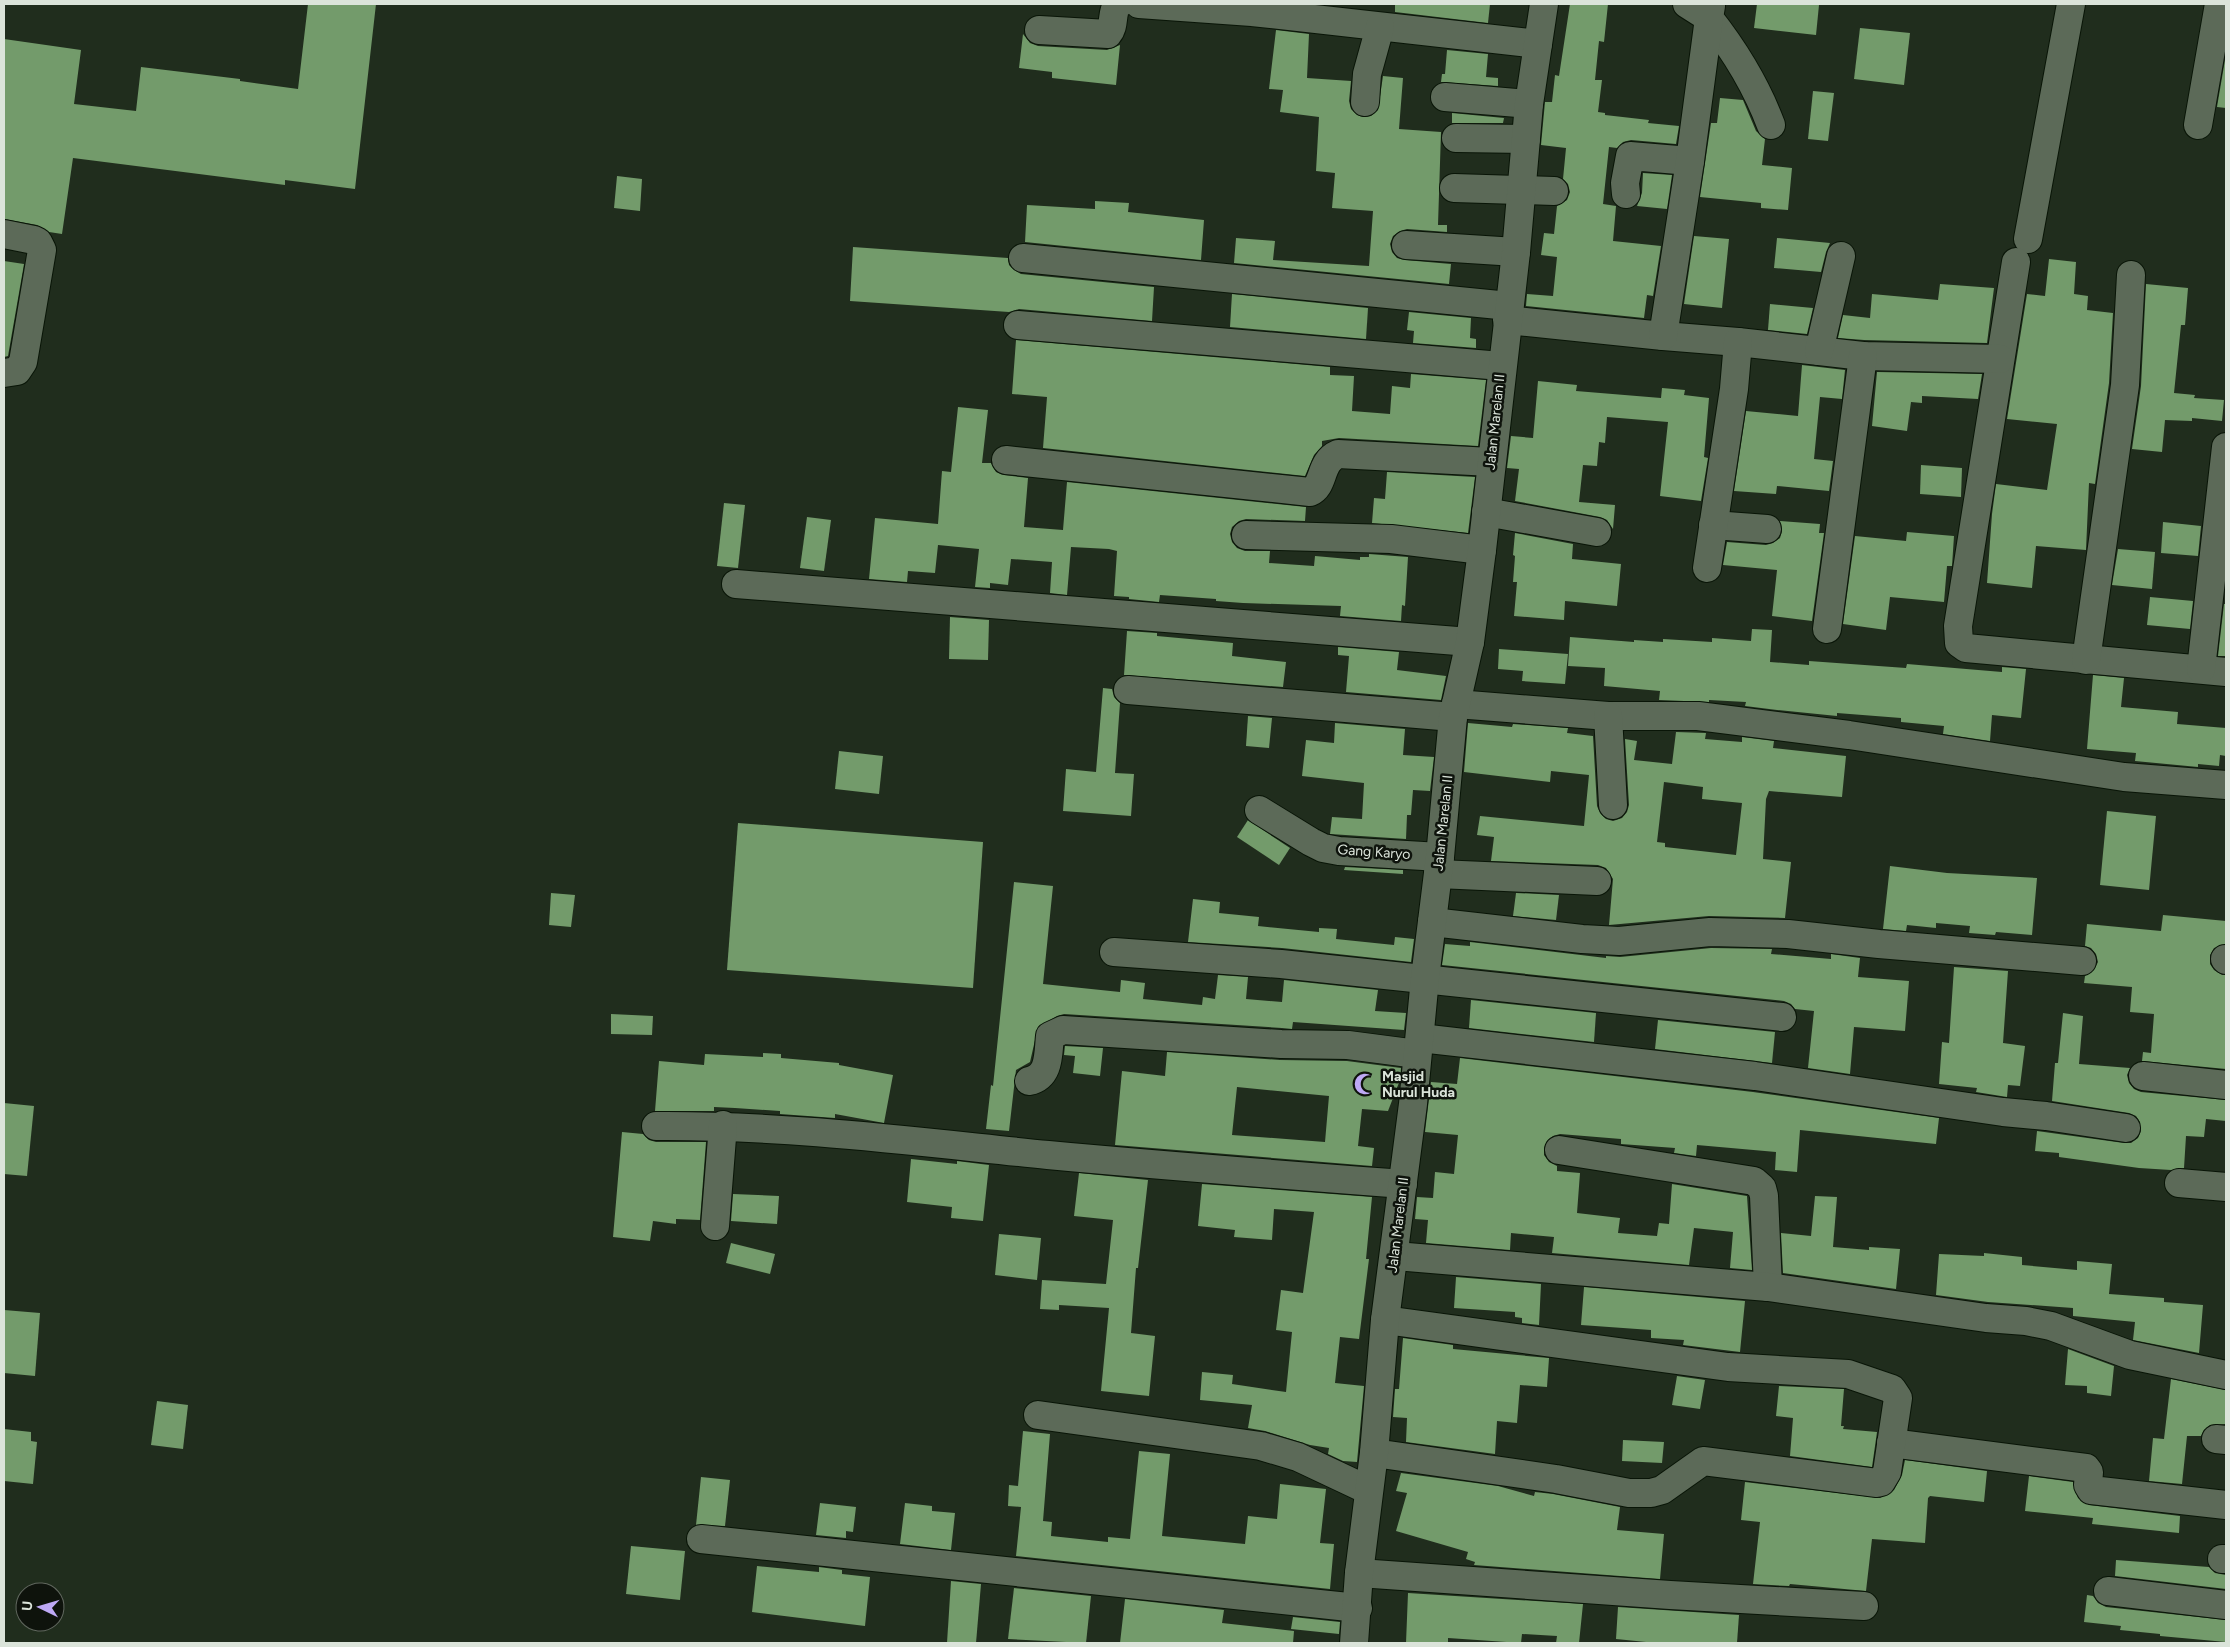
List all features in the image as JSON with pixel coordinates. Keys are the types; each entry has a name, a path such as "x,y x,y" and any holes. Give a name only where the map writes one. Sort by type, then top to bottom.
{"street":[{"path":"1039,30 1108,34 1113,29 1115,8 1119,4"},
{"path":"1139,4 1252,12 1538,44"},
{"name":"Jalan Marelan II","path":"1354,1643 1359,1573 1374,1454 1385,1320 1395,1256 1439,865 1454,710 1470,642 1482,550 1501,366 1516,252 1529,104 1544,4"},
{"path":"2071,4 2000,359 1958,626 1959,643 1966,648 2214,671 2226,448"},
{"path":"2198,125 2219,4"},
{"path":"1702,8 1734,50 1764,106 1771,125"},
{"path":"1662,336 1690,161 1702,8"},
{"path":"1365,102 1367,74 1380,27"},
{"path":"1445,97 1529,104"},
{"path":"1456,138 1526,139"},
{"path":"1626,194 1625,183 1630,156 1690,161"},
{"path":"1454,188 1554,191"},
{"path":"4,234 34,240 38,242 42,250 23,362 17,371 4,373"},
{"path":"1406,245 1516,252"},
{"path":"1819,351 1841,256"},
{"path":"1024,258 1508,313 1662,336 1738,342 1863,356 2000,359"},
{"path":"2086,660 2125,386 2130,275"},
{"path":"1018,325 1501,366"},
{"path":"1707,568 1734,389 1738,342"},
{"path":"1827,629 1863,356"},
{"path":"1006,460 1310,492 1316,488 1326,462 1338,454 1491,462"},
{"path":"1486,512 1597,532"},
{"path":"1713,526 1767,529"},
{"path":"1246,535 1391,539 1482,550"},
{"path":"736,584 1470,642"},
{"path":"1128,690 1454,710 1608,716 1698,716 1849,735 2124,777 2226,785"},
{"path":"1608,716 1613,805"},
{"name":"Gang Karyo","path":"1258,810 1324,848 1439,865 1597,882"},
{"path":"1432,922 1582,939 1619,941 1710,932 1788,934 1879,944 2082,961"},
{"path":"1114,952 1281,964 1425,978 1782,1017"},
{"path":"1028,1081 1038,1079 1042,1075 1046,1065 1050,1036 1063,1030 1281,1044 1418,1046 1755,1076 2126,1128"},
{"path":"2144,1076 2226,1085"},
{"path":"656,1126 723,1125 893,1138 1058,1156 1403,1184"},
{"path":"715,1226 723,1125"},
{"path":"1558,1150 1754,1181 1762,1188 1764,1196 1768,1287"},
{"path":"2179,1182 2226,1187"},
{"path":"1395,1256 1768,1287 1986,1318 2026,1321 2052,1326 2130,1355 2226,1375"},
{"path":"1374,1454 1556,1479 1629,1493 1651,1493 1662,1490 1703,1461 1881,1482 1887,1472 1898,1398 1892,1389 1848,1374 1728,1366 1385,1320"},
{"path":"1038,1415 1261,1446 1298,1457 1368,1490"},
{"path":"1892,1443 2086,1468 2089,1472 2088,1486 2091,1490 2226,1505"},
{"path":"701,1539 1358,1608"},
{"path":"1359,1573 1670,1595 1864,1606"},
{"path":"2108,1591 2226,1605"}],"building":[{"path":"308,4 376,4 355,189 285,180 285,185 73,158 62,234 49,232 37,225 4,219 4,39 81,50 74,104 136,111 141,67 240,79 240,81 298,89"},
{"path":"1395,4 1490,4 1488,23 1395,12"},
{"path":"1570,4 1608,4 1604,42 1599,41 1595,80 1602,80 1598,112 1605,113 1605,115 1649,120 1648,123 1679,126 1676,144 1631,140 1623,142 1617,148 1609,147 1603,204 1616,206 1613,241 1661,246 1653,296 1647,295 1644,318 1526,306 1527,294 1553,296 1557,257 1541,255 1544,233 1554,234 1557,206 1567,200 1570,192 1568,184 1563,179 1566,148 1541,145 1545,102 1552,102 1555,75 1559,76"},
{"path":"1757,4 1819,5 1816,35 1754,28"},
{"path":"1860,28 1910,33 1904,85 1854,79"},
{"path":"1276,30 1309,34 1307,78 1351,81 1349,101 1351,109 1357,115 1363,117 1371,116 1378,110 1383,76 1403,78 1399,129 1441,132 1438,225 1447,225 1447,232 1407,229 1393,236 1390,244 1392,252 1397,258 1451,264 1449,284 1234,263 1236,238 1275,241 1273,260 1369,266 1373,211 1332,208 1335,173 1316,171 1319,117 1280,112 1283,90 1269,89"},
{"path":"1023,34 1030,43 1038,46 1107,50 1120,45 1116,85 1052,78 1052,72 1019,68"},
{"path":"1447,50 1488,54 1486,77 1498,78 1498,86 1441,82 1442,74 1445,74"},
{"path":"2226,54 2226,108 2217,107"},
{"path":"1813,91 1834,93 1828,141 1808,139"},
{"path":"1720,98 1743,100 1756,131 1765,139 1762,165 1792,168 1788,210 1761,208 1761,203 1700,197 1711,123 1717,123"},
{"path":"1452,113 1504,118 1503,123 1452,123"},
{"path":"1643,173 1672,175 1667,209 1637,206 1642,193"},
{"path":"617,176 642,179 640,211 614,208"},
{"path":"1095,201 1129,203 1128,212 1204,220 1201,260 1025,242 1027,205 1095,209"},
{"path":"1694,236 1729,239 1722,308 1684,304"},
{"path":"1777,238 1830,243 1821,272 1774,268"},
{"path":"853,247 1008,258 1009,265 1021,274 1154,287 1152,321 1019,309 1009,312 850,301"},
{"path":"2049,259 2076,262 2074,294 2088,296 2087,310 2113,313 2109,383 2095,484 2089,483 2086,550 2036,546 2032,588 1987,583 1996,484 2047,490 2057,424 2007,419 2027,294 2045,296"},
{"path":"4,261 24,264 8,356 4,357"},
{"path":"1940,284 1994,288 1987,343 1838,338 1843,315 1870,318 1872,294 1938,300"},
{"path":"2146,284 2188,288 2185,325 2181,325 2174,393 2195,395 2194,398 2224,400 2222,421 2192,418 2192,421 2165,420 2162,452 2132,449 2141,386"},
{"path":"1232,294 1368,308 1366,339 1230,327"},
{"path":"1770,304 1813,308 1807,334 1768,330"},
{"path":"1409,312 1471,318 1470,338 1476,339 1476,348 1413,343 1414,331 1407,330"},
{"path":"1016,340 1330,367 1330,375 1354,376 1352,411 1390,414 1392,386 1410,388 1411,374 1486,380 1478,446 1339,438 1322,441 1322,446 1314,455 1305,476 1043,448 1047,397 1012,394"},
{"path":"1802,365 1845,370 1842,399 1820,397 1814,459 1833,461 1829,491 1777,486 1776,494 1734,491 1746,411 1798,416"},
{"path":"1877,372 1982,374 1978,399 1922,396 1922,403 1911,402 1907,431 1872,426"},
{"path":"1538,381 1577,385 1576,391 1661,398 1662,388 1685,390 1684,395 1709,398 1704,457 1708,458 1701,501 1660,496 1668,422 1607,417 1605,443 1599,442 1597,466 1583,465 1579,502 1615,505 1613,529 1607,520 1600,517 1515,501 1519,469 1507,468 1511,436 1533,438"},
{"path":"958,407 988,410 982,463 991,463 996,472 1004,475 1028,478 1024,527 1063,530 1067,482 1306,507 1305,521 1246,519 1239,521 1232,527 1230,534 1232,542 1237,548 1245,551 1270,551 1269,563 1314,566 1315,556 1360,560 1360,557 1369,557 1369,554 1408,557 1405,606 1402,605 1401,621 1340,616 1341,606 1243,603 1160,595 1159,602 1114,596 1117,551 1109,549 1071,547 1067,595 1050,593 1052,562 1011,559 1008,585 990,583 990,588 975,587 979,549 938,545 935,573 908,571 907,582 869,579 875,518 938,524 942,471 951,472"},
{"path":"1921,465 1962,468 1961,497 1920,494"},
{"path":"1387,472 1475,477 1468,533 1372,523 1374,498 1385,499"},
{"path":"724,503 745,505 738,568 717,566"},
{"path":"807,517 831,520 824,571 800,568"},
{"path":"1780,521 1820,524 1819,533 1824,533 1812,621 1772,616 1777,570 1723,565 1727,542 1766,545 1773,543 1780,538 1782,531"},
{"path":"2163,522 2201,526 2198,556 2161,553"},
{"path":"1907,532 1954,536 1952,566 1947,566 1944,602 1890,597 1886,630 1843,624 1855,536 1906,541"},
{"path":"1515,533 1573,544 1572,559 1621,564 1617,606 1565,601 1564,620 1514,616 1517,582 1513,582"},
{"path":"2118,549 2155,552 2152,589 2112,585"},
{"path":"2150,597 2193,601 2190,629 2147,625"},
{"path":"2224,604 2226,604 2226,656 2218,656"},
{"path":"950,617 989,620 988,660 949,659"},
{"path":"1752,629 1772,630 1770,662 1809,665 1809,661 1906,668 1907,664 2002,672 2002,667 2026,669 2021,718 1992,715 1990,741 1943,734 1944,726 1901,722 1901,718 1837,713 1837,716 1777,710 1745,706 1746,702 1659,700 1660,691 1604,686 1605,668 1568,666 1570,637 1634,642 1634,640 1663,642 1663,639 1712,642 1712,638 1751,641"},
{"path":"1127,631 1157,633 1157,636 1233,643 1232,656 1286,662 1283,687 1124,675"},
{"path":"1338,647 1399,652 1397,670 1446,676 1441,700 1346,692 1349,656 1338,655"},
{"path":"1499,649 1568,654 1565,684 1522,681 1523,671 1498,669"},
{"path":"2093,675 2124,678 2121,707 2178,712 2177,724 2226,728 2226,756 2220,755 2219,766 2198,764 2198,767 2135,761 2136,753 2087,749"},
{"path":"1103,688 1112,689 1114,697 1120,703 1115,773 1134,774 1131,816 1063,811 1066,769 1096,772"},
{"path":"1248,716 1272,718 1269,748 1246,746"},
{"path":"1335,723 1405,729 1403,755 1434,757 1430,791 1413,790 1411,815 1407,815 1406,839 1330,834 1332,817 1362,819 1364,783 1302,776 1306,740 1334,743"},
{"path":"1468,723 1512,727 1513,724 1568,728 1567,733 1593,736 1597,806 1600,813 1606,819 1613,821 1622,818 1627,812 1629,805 1625,739 1637,741 1634,760 1672,764 1676,732 1706,733 1705,739 1742,742 1742,737 1774,741 1773,748 1846,756 1842,797 1769,791 1766,799 1763,859 1791,862 1785,918 1709,916 1609,925 1613,879 1606,868 1598,865 1491,861 1494,837 1477,835 1480,816 1584,826 1589,775 1551,771 1550,782 1464,772","holes":["1664,782 1703,787 1702,799 1742,803 1736,855 1665,847 1665,843 1657,842"]},
{"path":"839,751 883,756 879,794 835,789"},
{"path":"2107,811 2156,816 2149,890 2100,885"},
{"path":"1248,820 1290,848 1279,865 1237,837"},
{"path":"738,823 983,842 973,988 727,970"},
{"path":"1890,866 1947,873 2037,878 2032,935 1996,932 1995,935 1969,933 1970,926 1936,923 1936,928 1907,925 1906,931 1883,929"},
{"path":"1345,867 1403,870 1403,874 1344,870"},
{"path":"1014,882 1053,886 1043,984 1120,992 1121,980 1145,983 1143,999 1202,1005 1203,997 1215,999 1218,975 1248,977 1246,999 1282,1002 1284,980 1378,990 1375,1011 1406,1013 1404,1030 1293,1022 1292,1029 1064,1014 1038,1027 1030,1062 1016,1070 1009,1131 986,1129 991,1085 993,1086"},
{"path":"551,893 575,895 571,927 549,925"},
{"path":"1516,893 1559,895 1556,920 1513,916"},
{"path":"1193,899 1220,902 1219,913 1259,917 1258,926 1319,932 1319,928 1337,929 1336,939 1394,945 1395,937 1414,939 1411,962 1282,948 1188,942"},
{"path":"2163,915 2226,921 2226,944 2214,948 2210,955 2210,964 2214,970 2222,975 2226,975 2226,1069 2142,1061 2143,1052 2151,1053 2154,1014 2130,1012 2132,987 2084,983 2085,976 2094,970 2098,962 2096,954 2091,948 2085,946 2087,924 2161,931"},
{"path":"1470,942 1606,958 1606,956 1620,957 1711,948 1772,949 1771,954 1831,959 1831,954 1860,958 1858,977 1909,981 1905,1031 1854,1027 1850,1074 1808,1068 1814,1011 1795,1009 1791,1004 1784,1001 1442,965 1445,944 1470,946"},
{"path":"1954,967 2008,971 2003,1043 2025,1046 2020,1086 2008,1085 2007,1097 1976,1092 1977,1088 1939,1084 1942,1042 1949,1043"},
{"path":"1471,1000 1596,1013 1594,1042 1469,1028"},
{"path":"2063,1013 2083,1016 2079,1064 2130,1068 2127,1075 2129,1083 2134,1089 2141,1092 2226,1100 2226,1121 2206,1119 2204,1137 2186,1136 2184,1168 2171,1170 2139,1168 2059,1157 2059,1153 2035,1151 2037,1131 2131,1143 2138,1138 2141,1131 2140,1122 2136,1116 2129,1113 2052,1101 2055,1063 2058,1063"},
{"path":"611,1014 653,1016 652,1035 611,1034"},
{"path":"1658,1020 1775,1032 1772,1063 1655,1049"},
{"path":"1065,1046 1103,1048 1100,1076 1073,1073 1075,1056 1064,1055"},
{"path":"1167,1052 1280,1060 1347,1061 1401,1068 1400,1080 1388,1111 1362,1109 1358,1146 1374,1148 1372,1166 1115,1145 1122,1071 1165,1076","holes":["1237,1087 1329,1096 1325,1142 1232,1135"]},
{"path":"763,1053 781,1054 781,1058 839,1063 839,1065 893,1075 884,1123 835,1114 835,1118 735,1108 714,1107 714,1111 655,1111 659,1061 704,1065 705,1054 763,1057"},
{"path":"1460,1058 1753,1092 1939,1118 1936,1144 1800,1130 1797,1172 1775,1170 1776,1152 1697,1145 1696,1156 1674,1153 1675,1148 1621,1144 1621,1139 1560,1134 1553,1136 1547,1141 1544,1155 1549,1162 1557,1166 1557,1171 1580,1173 1577,1213 1620,1218 1618,1233 1657,1236 1659,1223 1669,1224 1672,1184 1747,1196 1752,1270 1730,1268 1733,1232 1694,1228 1689,1265 1552,1253 1554,1237 1511,1233 1510,1250 1426,1243 1428,1220 1415,1219 1417,1197 1433,1198 1435,1172 1454,1174 1458,1135 1425,1132 1431,1082 1457,1084"},
{"path":"4,1103 34,1106 27,1176 4,1174"},
{"path":"622,1132 643,1134 649,1140 656,1142 706,1142 700,1220 676,1219 676,1224 653,1221 650,1241 613,1237"},
{"path":"911,1159 957,1164 957,1161 989,1165 983,1221 951,1218 952,1207 907,1202"},
{"path":"1079,1173 1148,1180 1138,1268 1136,1268 1131,1333 1155,1336 1149,1396 1101,1391 1109,1308 1059,1305 1059,1310 1040,1309 1042,1280 1106,1284 1113,1220 1074,1216"},
{"path":"1202,1184 1372,1197 1366,1259 1369,1259 1359,1339 1340,1337 1335,1383 1364,1386 1357,1462 1343,1461 1328,1454 1329,1448 1310,1445 1265,1431 1248,1428 1252,1405 1200,1400 1202,1372 1233,1375 1232,1384 1286,1392 1292,1332 1276,1330 1281,1290 1303,1293 1314,1212 1274,1209 1272,1240 1234,1237 1235,1230 1198,1226"},
{"path":"733,1194 779,1196 777,1224 731,1221"},
{"path":"1815,1196 1837,1197 1833,1247 1869,1250 1869,1247 1900,1249 1896,1289 1783,1273 1781,1233 1811,1236"},
{"path":"999,1234 1041,1238 1037,1280 995,1275"},
{"path":"731,1243 775,1254 770,1274 726,1263"},
{"path":"1984,1253 2022,1257 2022,1265 2077,1270 2077,1261 2112,1264 2109,1294 2164,1298 2164,1302 2203,1305 2199,1353 2133,1340 2135,1322 2073,1316 2073,1308 1988,1302 1936,1295 1939,1254 1984,1256"},
{"path":"1456,1277 1541,1284 1539,1325 1522,1323 1522,1318 1515,1317 1515,1312 1454,1308"},
{"path":"1584,1287 1745,1301 1740,1352 1683,1345 1684,1340 1651,1338 1651,1330 1581,1325"},
{"path":"4,1310 40,1313 35,1376 4,1373"},
{"path":"1403,1338 1453,1345 1453,1349 1549,1358 1547,1387 1520,1385 1517,1423 1497,1421 1495,1454 1406,1442 1407,1418 1393,1417 1395,1389 1399,1389"},
{"path":"2068,1349 2114,1366 2111,1396 2087,1393 2087,1386 2065,1385"},
{"path":"1677,1376 1705,1380 1700,1409 1672,1405"},
{"path":"2171,1379 2226,1390 2226,1424 2210,1425 2201,1436 2187,1436 2182,1484 2149,1481 2153,1438 2164,1439"},
{"path":"1779,1386 1844,1389 1841,1426 1844,1426 1843,1429 1877,1432 1872,1467 1790,1456 1793,1418 1776,1416"},
{"path":"157,1401 188,1405 183,1449 151,1445"},
{"path":"4,1429 31,1432 31,1441 37,1442 33,1484 4,1481"},
{"path":"1023,1431 1050,1434 1043,1521 1052,1522 1051,1536 1108,1542 1108,1537 1130,1539 1139,1451 1170,1454 1162,1536 1245,1544 1248,1516 1277,1519 1280,1484 1326,1489 1320,1543 1334,1544 1330,1589 1016,1556 1021,1507 1008,1506 1009,1485 1018,1486"},
{"path":"1623,1440 1664,1442 1662,1463 1622,1461"},
{"path":"1905,1460 1987,1471 1984,1502 1930,1496 1928,1498 1925,1543 1872,1539 1866,1591 1790,1584 1789,1586 1753,1584 1760,1522 1741,1520 1745,1482 1880,1498 1894,1490 1902,1475"},
{"path":"1401,1473 1498,1486 1534,1496 1535,1492 1553,1494 1620,1507 1617,1530 1664,1534 1660,1579 1474,1565 1475,1562 1466,1559 1468,1552 1396,1531 1407,1493 1396,1491"},
{"path":"2029,1476 2073,1482 2078,1498 2089,1505 2180,1516 2179,1533 2092,1524 2093,1518 2025,1511"},
{"path":"701,1477 730,1480 725,1526 696,1525"},
{"path":"820,1503 856,1507 853,1532 846,1531 846,1538 816,1535"},
{"path":"905,1503 932,1506 932,1511 955,1513 951,1550 900,1544"},
{"path":"631,1546 685,1551 680,1600 626,1594"},
{"path":"2116,1560 2209,1567 2215,1573 2226,1575 2226,1589 2115,1576"},
{"path":"757,1566 819,1572 819,1567 842,1570 842,1574 870,1577 865,1626 752,1612"},
{"path":"951,1581 981,1584 976,1643 947,1643"},
{"path":"1014,1588 1091,1596 1086,1643 1008,1639"},
{"path":"1408,1593 1583,1604 1579,1643 1556,1643 1557,1636 1522,1634 1521,1643 1448,1638 1448,1643 1406,1643"},
{"path":"2087,1595 2093,1596 2098,1603 2106,1607 2226,1620 2226,1642 2160,1636 2160,1634 2120,1630 2121,1626 2084,1622"},
{"path":"1125,1599 1224,1610 1222,1623 1294,1631 1293,1643 1120,1643"},
{"path":"1618,1607 1739,1615 1737,1643 1656,1643 1616,1639"},
{"path":"1293,1617 1340,1622 1339,1634 1291,1629"}],"place":[{"name":"Masjid Nurul Huda","path":"1365,1084"}]}
